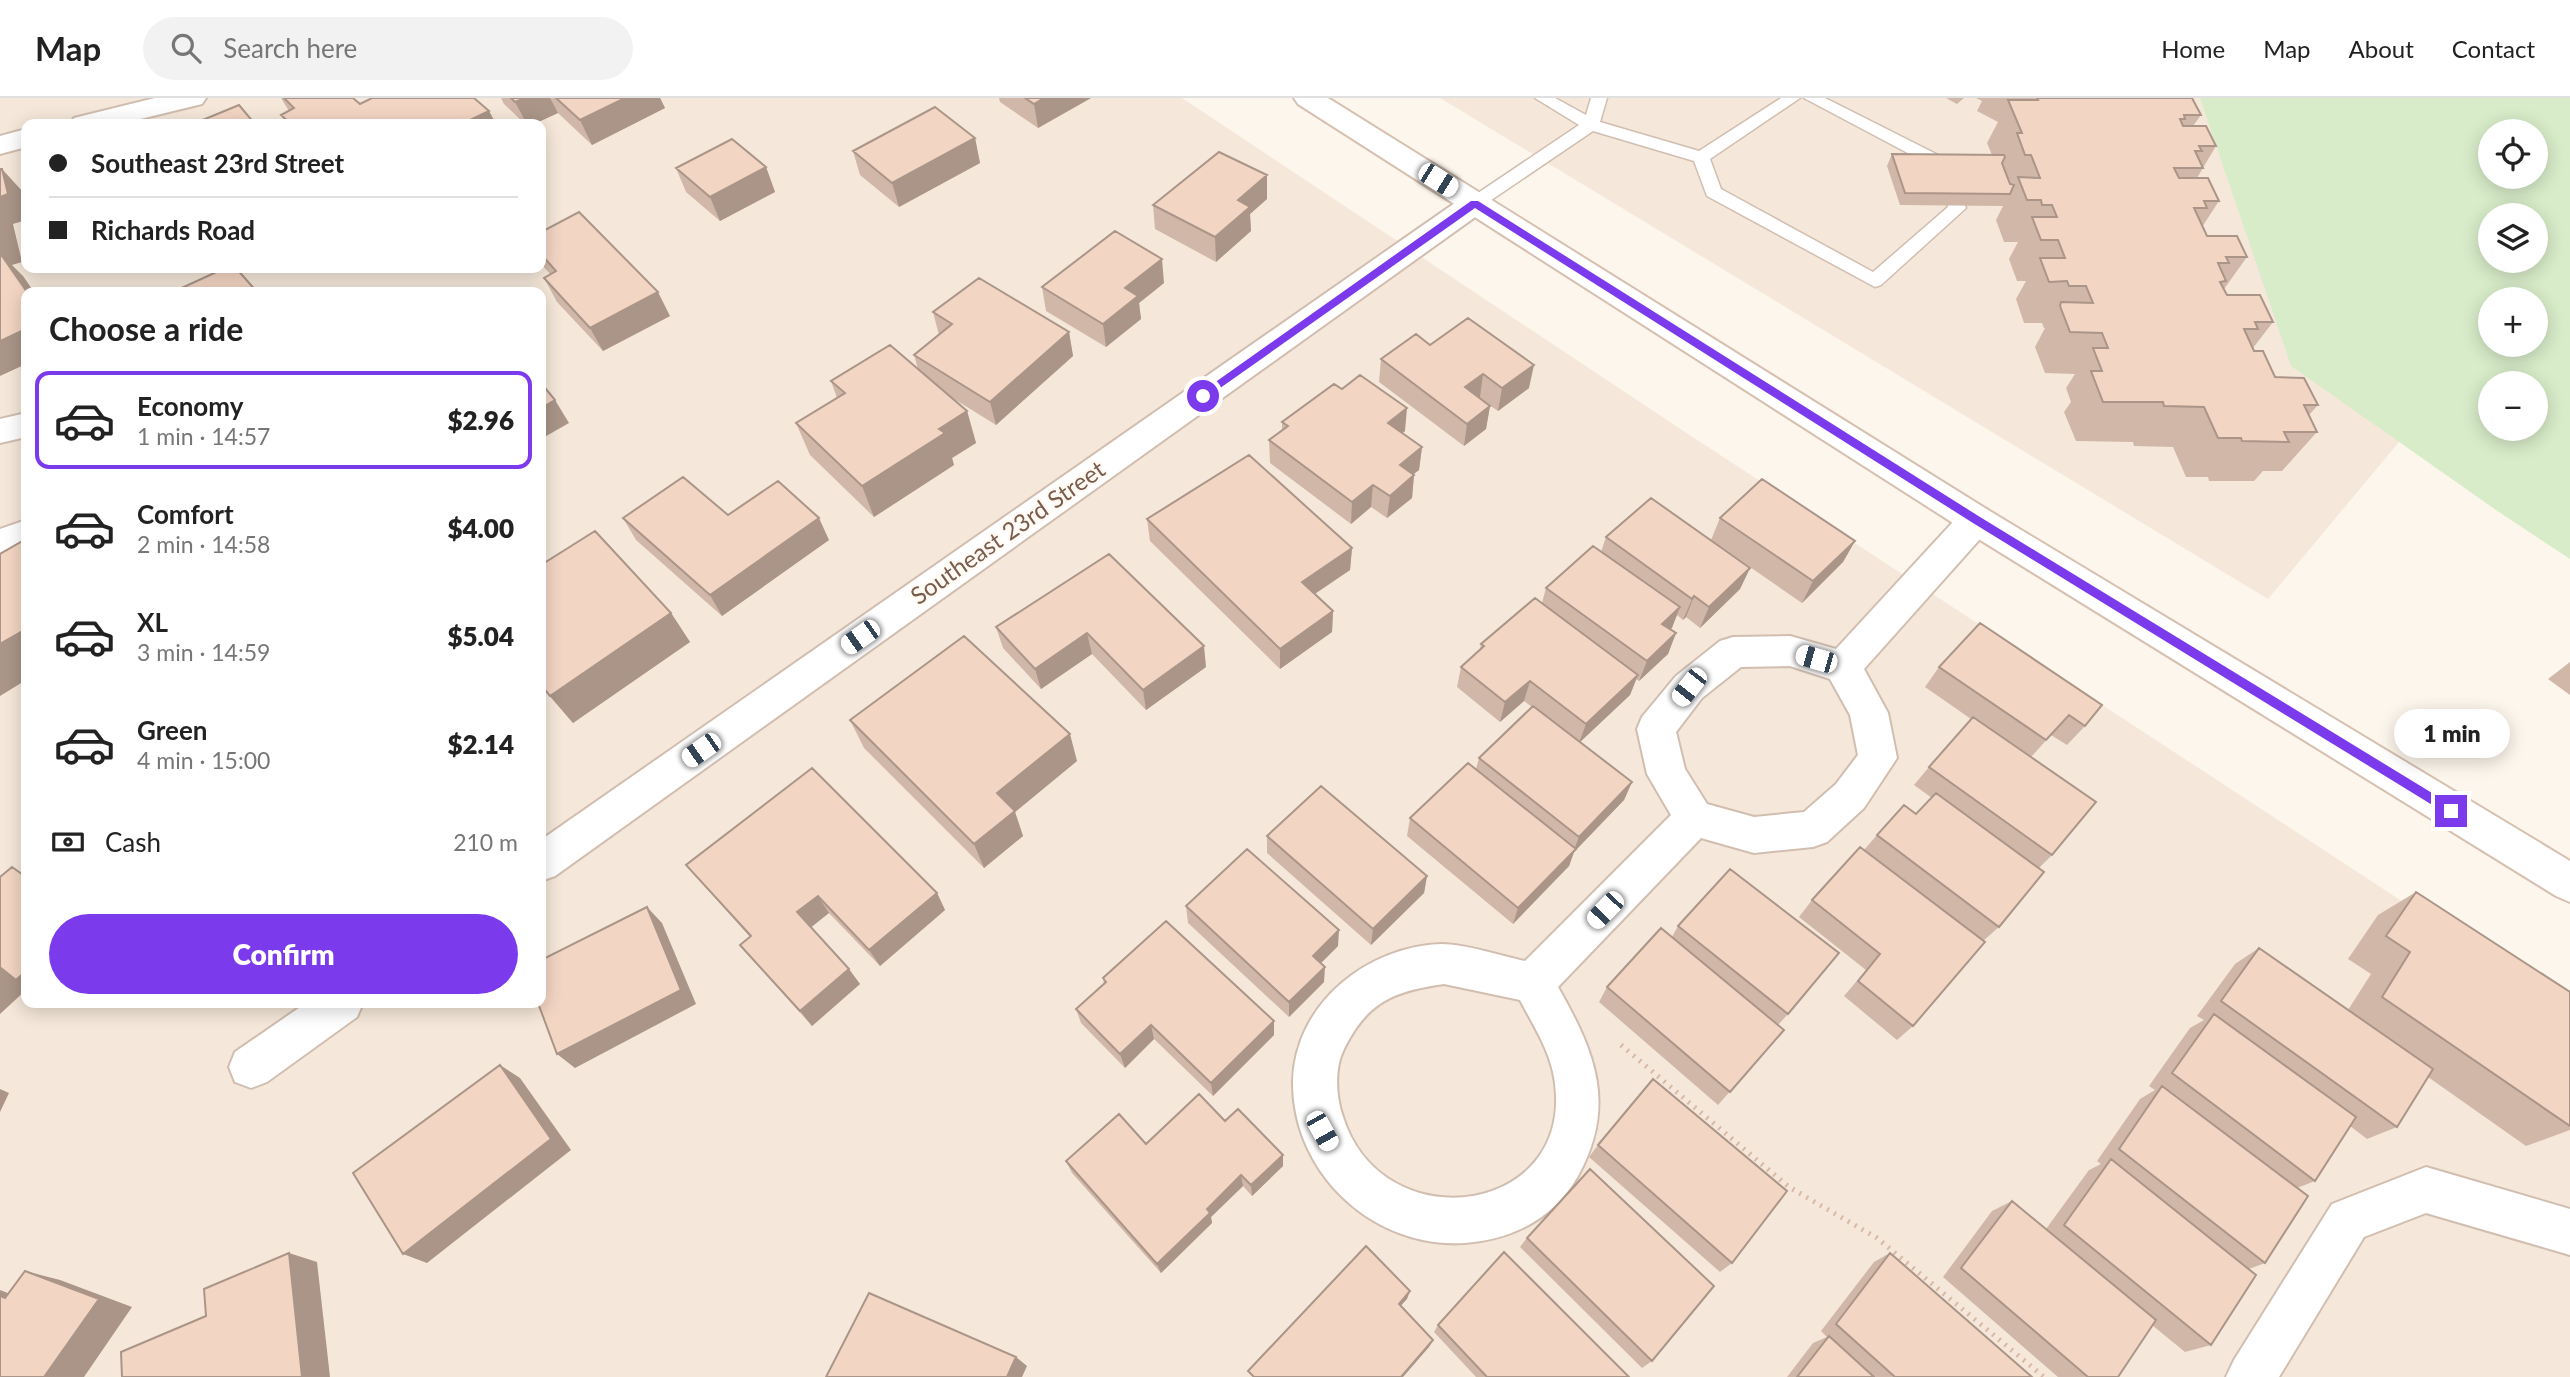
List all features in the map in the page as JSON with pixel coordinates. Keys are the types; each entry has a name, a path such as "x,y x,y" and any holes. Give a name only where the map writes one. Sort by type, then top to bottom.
{"street":[{"path":"105,119 192,98"},
{"path":"1308,98 1976,520 2570,883"},
{"path":"0,145 21,139"},
{"name":"Southeast 23rd Street","path":"546,859 1475,204"},
{"path":"0,431 21,426"},
{"path":"1843,667 1976,520"},
{"path":"0,544 21,536"},
{"path":"1733,652 1790,652 1843,667 1870,713 1878,758 1850,796 1813,829 1754,835 1694,818 1667,774 1656,729 1689,687 1733,652"},
{"path":"1533,984 1694,818"},
{"path":"1444,964 1533,984 1572,1061 1578,1104 1570,1146 1546,1184 1511,1210 1467,1223 1421,1220 1378,1202 1344,1170 1322,1131 1314,1089 1321,1049 1339,1013 1367,985 1404,968 1444,964"},
{"path":"251,1068 335,1008"},
{"path":"2251,1377 2348,1220 2426,1189 2570,1232"}],"lane":[{"path":"1543,98 1591,125 1701,157 1792,98"},
{"path":"1475,204 1591,125 1599,98"},
{"path":"1701,157 1713,192 1875,281 1957,208 1944,164 1812,98"}],"path":[{"path":"1614,1039 1789,1187 1877,1238 2044,1377"}],"shaded area":[{"path":"0,98 1182,98 1682,430 2570,1011 2570,1377 0,1377"},
{"path":"1440,98 2313,98 2478,174 2478,189 2510,189 2540,203 2478,203 2478,273 2524,273 2505,287 2478,287 2478,347 2268,599"},
{"path":"2548,207 2570,217 2570,237 2548,254"}],"green space":[{"path":"2200,98 2570,98 2570,559 2291,366"}],"building":[{"path":"284,98 353,98 360,104 372,98 474,98 489,111 472,119 285,119 281,115 294,108"},
{"path":"556,98 625,98 580,120"},
{"path":"1025,98 1044,98 1034,104"},
{"path":"2037,98 2192,98 2201,115 2184,115 2185,119 2180,119 2183,126 2206,126 2216,146 2199,146 2202,151 2195,151 2203,168 2174,168 2179,178 2208,178 2219,201 2204,201 2207,208 2194,208 2207,236 2237,236 2247,257 2226,257 2229,263 2218,263 2226,281 2220,282 2227,295 2260,295 2273,322 2255,322 2258,329 2244,329 2254,351 2263,351 2275,377 2304,378 2318,405 2304,405 2317,432 2284,432 2289,442 2218,438 2204,407 2164,406 2163,402 2103,402 2091,371 2102,371 2093,348 2108,348 2102,333 2070,332 2060,306 2061,302 2093,303 2086,286 2069,286 2067,281 2049,282 2040,258 2065,258 2058,240 2041,240 2032,217 2057,217 2052,205 2042,205 2041,200 2027,200 2018,177 2040,178 2031,155 2025,155 2017,133 2022,133 2008,100 2038,100"},
{"path":"239,105 251,119 205,119"},
{"path":"935,107 975,138 892,183 853,151"},
{"path":"732,139 766,167 710,197 676,168"},
{"path":"1219,152 1267,175 1238,200 1250,207 1215,237 1153,205"},
{"path":"1892,154 2004,155 2002,163 2010,184 2014,185 2010,194 1905,193"},
{"path":"0,169 8,194 0,197"},
{"path":"579,212 658,292 590,328 544,278 556,271 546,260 546,229"},
{"path":"1115,231 1162,259 1125,288 1138,296 1103,324 1042,287"},
{"path":"0,253 24,287 21,287 21,331 0,341"},
{"path":"214,273 240,273 253,287 184,287"},
{"path":"979,278 1069,332 990,402 914,355 952,324 933,312"},
{"path":"1468,318 1534,365 1502,388 1483,374 1465,387 1490,406 1467,424 1381,359 1416,334 1430,345"},
{"path":"890,345 967,411 939,429 945,433 862,486 796,423 845,393 831,381"},
{"path":"1360,375 1407,408 1388,423 1422,447 1400,465 1414,475 1390,496 1373,485 1352,502 1269,440 1288,426 1282,422 1334,384 1342,389"},
{"path":"546,389 555,400 546,405"},
{"path":"1249,455 1352,548 1302,582 1333,611 1280,649 1147,519"},
{"path":"683,477 728,515 778,481 819,518 710,595 623,518"},
{"path":"1762,479 1855,541 1813,581 1720,518"},
{"path":"1651,498 1750,568 1709,607 1694,596 1692,599 1606,537"},
{"path":"595,531 671,613 550,696 546,691 546,562"},
{"path":"21,542 21,632 0,644 0,554"},
{"path":"1593,546 1680,607 1662,624 1676,633 1647,661 1546,588"},
{"path":"1109,554 1204,646 1143,690 1087,633 1035,669 996,627"},
{"path":"1535,598 1638,675 1586,724 1530,681 1505,702 1461,667 1484,646 1481,644"},
{"path":"1980,623 2102,705 2085,726 2069,715 2046,740 1939,667"},
{"path":"964,636 1070,734 997,793 1015,811 974,844 850,720"},
{"path":"1533,706 1632,782 1579,837 1479,758"},
{"path":"1973,717 2096,802 2052,855 1929,767"},
{"path":"1468,763 1576,849 1518,908 1410,818"},
{"path":"812,768 937,893 869,950 818,896 797,912 849,969 800,1011 740,945 751,936 686,865"},
{"path":"1321,786 1427,876 1373,929 1267,836"},
{"path":"1936,793 2044,872 1999,927 1877,835 1904,805 1916,814"},
{"path":"1860,847 1985,942 1913,1026 1858,981 1880,954 1812,900"},
{"path":"1247,849 1339,930 1313,956 1325,967 1289,1002 1186,906"},
{"path":"12,867 21,873 21,976 16,980 1,968 0,970 0,877"},
{"path":"1730,869 1839,953 1788,1014 1678,926"},
{"path":"2416,892 2570,992 2570,1126 2382,997 2410,952 2386,936"},
{"path":"647,907 681,990 557,1054 540,1008 546,1008 546,958"},
{"path":"1166,921 1274,1021 1211,1083 1151,1025 1120,1054 1076,1009 1106,982 1103,978"},
{"path":"1661,928 1784,1030 1730,1092 1607,987"},
{"path":"2259,948 2433,1069 2397,1127 2221,1001"},
{"path":"2214,1014 2356,1117 2315,1181 2172,1073"},
{"path":"500,1065 551,1139 403,1254 353,1173"},
{"path":"1653,1079 1787,1191 1732,1263 1598,1145"},
{"path":"2162,1086 2308,1196 2265,1263 2119,1149"},
{"path":"1199,1094 1225,1121 1238,1109 1283,1155 1251,1185 1241,1175 1207,1209 1210,1213 1157,1264 1066,1161 1119,1114 1146,1144"},
{"path":"2111,1159 2256,1275 2211,1345 2064,1225"},
{"path":"1590,1169 1714,1286 1652,1361 1527,1238"},
{"path":"2012,1201 2156,1320 2118,1377 2088,1377 1961,1268"},
{"path":"1366,1246 1410,1291 1399,1304 1433,1340 1401,1377 1254,1377 1248,1371"},
{"path":"1504,1252 1629,1377 1487,1377 1438,1325"},
{"path":"289,1253 302,1377 122,1377 121,1352 206,1316 204,1289"},
{"path":"1890,1253 2032,1377 1895,1377 1836,1324"},
{"path":"25,1271 99,1299 44,1377 0,1377 0,1296 5,1298"},
{"path":"869,1293 1016,1357 1007,1377 826,1377"},
{"path":"1829,1336 1874,1377 1797,1377"}],"route":[{"path":"1203,396 1475,204 1976,520 2451,811"}]}
